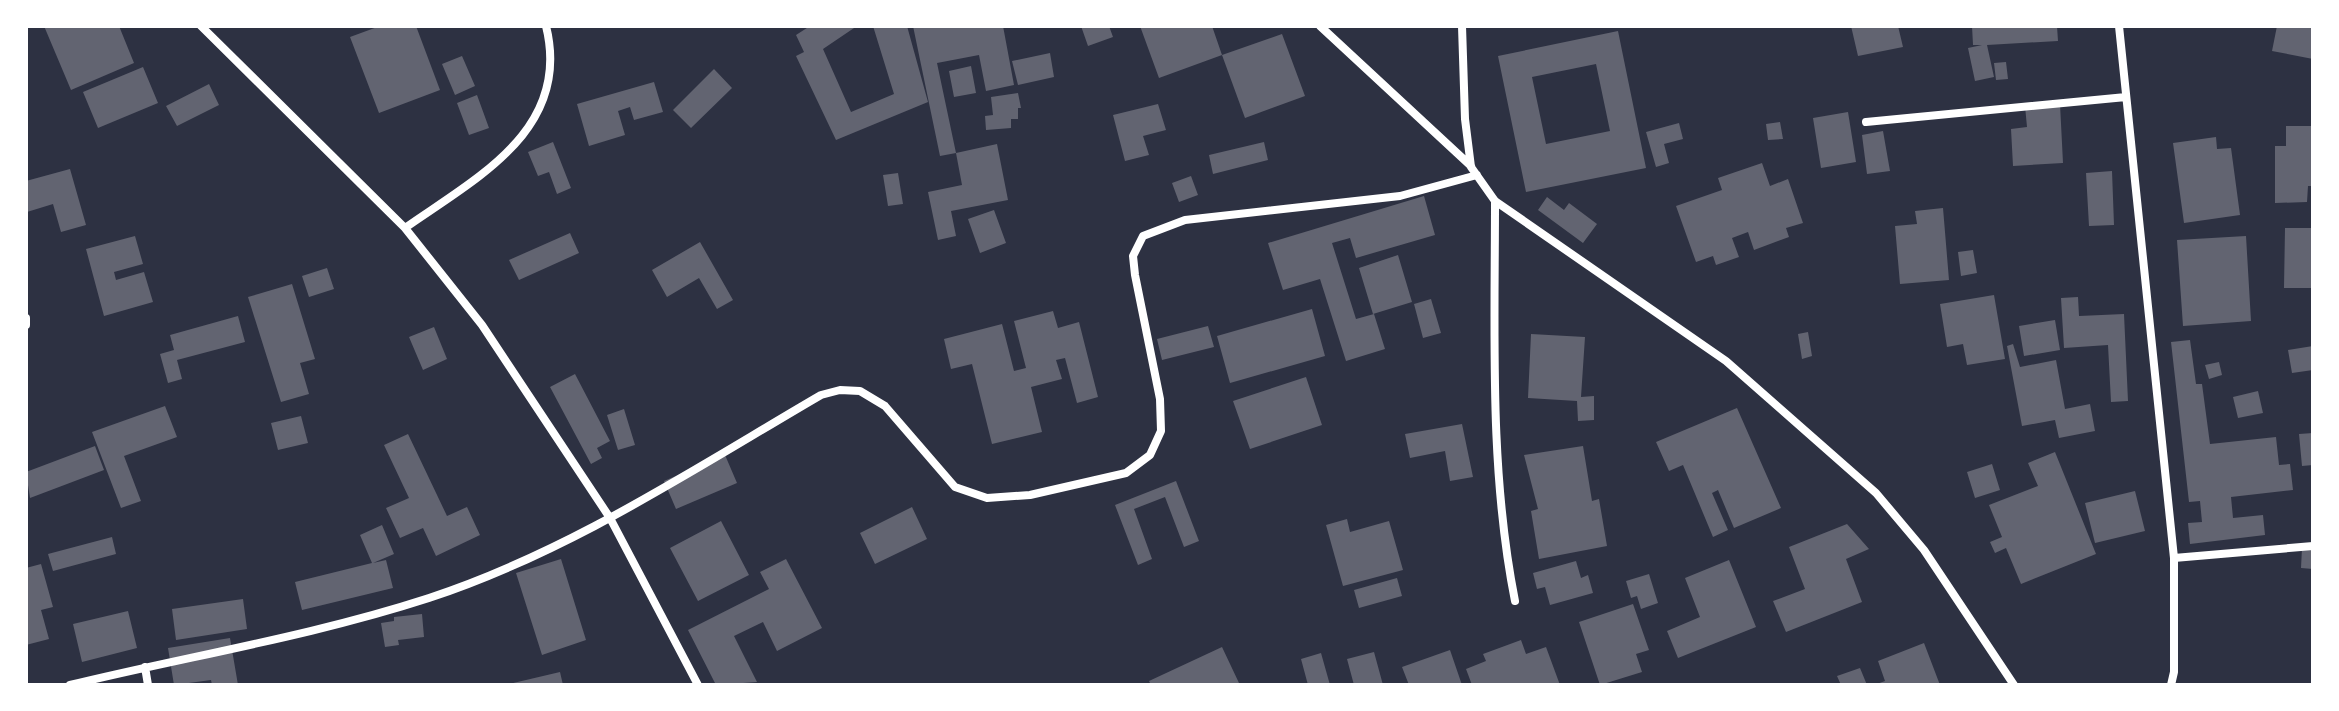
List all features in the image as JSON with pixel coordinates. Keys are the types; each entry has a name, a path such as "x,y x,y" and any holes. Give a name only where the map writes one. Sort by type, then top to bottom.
{"street":[{"path":"201,26 405,228 482,325 610,518 698,685"},
{"path":"405,228 497,163 537,117 550,77 546,26"},
{"path":"1320,26 1471,167 1495,201 1726,361 1876,493 1924,550 2014,685"},
{"path":"1462,26 1465,119 1471,167"},
{"path":"2119,26 2174,558 2174,672 2171,685"},
{"path":"1866,122 2126,97"},
{"path":"70,685 359,618 430,597 545,551 610,518 821,395 840,390 860,391 885,406 955,487 987,498 1030,495 1126,473 1150,455 1161,431 1160,399 1133,256 1143,236 1185,220 1400,196 1477,175"},
{"path":"1495,201 1497,437 1505,546 1515,601"},
{"path":"26,318 26,325"},
{"path":"2174,558 2313,546"},
{"path":"145,667 148,685"}],"building":[{"path":"44,26 119,26 134,63 71,90"},
{"path":"380,26 416,26 440,90 379,113 350,37"},
{"path":"810,26 857,26 823,49 851,112 894,94 873,26 907,26 928,102 836,140 796,56 804,52 796,35"},
{"path":"913,26 1003,26 1014,85 986,91 979,55 937,63 956,153 940,156"},
{"path":"1081,26 1109,26 1113,37 1088,46"},
{"path":"1140,26 1212,26 1222,55 1159,78"},
{"path":"1851,26 1898,26 1903,47 1858,56"},
{"path":"1972,26 2057,26 2058,41 1987,45 1994,77 1975,81 1968,48 1982,45 1973,45"},
{"path":"2277,26 2313,26 2313,59 2272,51"},
{"path":"1618,31 1646,168 1526,192 1498,56","holes":["1596,64 1610,131 1546,144 1532,77"]},
{"path":"1282,34 1305,96 1245,118 1222,55"},
{"path":"1050,53 1054,77 1018,85 1012,61"},
{"path":"462,56 475,86 455,95 442,64"},
{"path":"2006,62 2008,79 1996,80 1994,63"},
{"path":"971,66 976,93 954,97 949,71"},
{"path":"143,67 158,103 98,128 83,92"},
{"path":"714,69 732,88 691,128 673,110"},
{"path":"654,82 663,112 634,120 630,107 618,111 625,135 589,146 577,104"},
{"path":"209,84 219,105 177,126 166,106"},
{"path":"1018,93 1021,108 1018,108 1018,119 1011,119 1011,128 986,130 985,116 993,115 991,97"},
{"path":"477,95 489,128 469,135 457,103"},
{"path":"1158,104 1166,130 1143,136 1149,155 1125,161 1113,115"},
{"path":"2060,104 2063,163 2013,166 2011,129 2027,127 2025,106"},
{"path":"1848,112 1856,162 1821,168 1813,118"},
{"path":"1780,122 1783,139 1768,140 1766,124"},
{"path":"1679,123 1683,139 1664,144 1669,163 1656,167 1646,132"},
{"path":"2286,126 2313,126 2313,186 2308,186 2307,202 2275,203 2275,146 2286,146"},
{"path":"1883,131 1890,171 1867,174 1862,135"},
{"path":"2216,137 2217,149 2231,148 2240,215 2184,223 2173,143"},
{"path":"553,142 571,188 557,194 549,172 538,176 528,152"},
{"path":"1264,142 1268,160 1213,174 1209,155"},
{"path":"997,144 1008,200 951,211 956,236 938,240 928,192 962,185 956,153"},
{"path":"1762,163 1770,186 1788,179 1803,223 1786,228 1789,237 1754,250 1748,232 1732,238 1739,257 1716,265 1713,256 1696,262 1676,206 1722,190 1718,178"},
{"path":"70,169 86,225 61,232 53,204 27,212 26,181"},
{"path":"2112,171 2114,225 2089,226 2086,173"},
{"path":"898,173 903,204 888,206 883,175"},
{"path":"1191,176 1198,195 1179,202 1172,183"},
{"path":"1424,196 1435,235 1356,258 1350,238 1332,243 1356,319 1374,314 1385,349 1346,361 1320,279 1283,290 1268,243"},
{"path":"1547,197 1564,210 1569,203 1597,224 1583,243 1538,210"},
{"path":"1943,208 1949,280 1900,284 1895,226 1917,224 1915,211"},
{"path":"994,210 1006,243 980,253 968,219"},
{"path":"2285,228 2313,228 2313,288 2284,288"},
{"path":"570,233 579,253 519,280 509,260"},
{"path":"135,236 143,264 114,272 116,280 144,272 153,302 104,316 86,249"},
{"path":"2246,236 2251,321 2183,326 2177,240"},
{"path":"700,242 733,300 717,309 699,278 667,297 652,270"},
{"path":"1973,250 1977,273 1961,276 1958,252"},
{"path":"1398,255 1412,302 1373,314 1359,268"},
{"path":"327,268 334,289 309,297 302,276"},
{"path":"292,284 315,359 300,363 309,394 281,402 248,297"},
{"path":"1994,295 2005,359 1967,365 1963,344 1947,347 1940,304"},
{"path":"2078,297 2079,316 2124,314 2128,401 2111,402 2108,345 2064,348 2061,298"},
{"path":"1431,299 1441,333 1423,338 1414,304"},
{"path":"1312,309 1325,356 1230,383 1217,336"},
{"path":"1053,311 1058,328 1079,322 1098,397 1077,403 1065,358 1056,360 1062,379 1031,387 1042,432 992,444 972,364 951,369 944,339 1002,324 1014,371 1026,368 1014,321"},
{"path":"238,316 245,342 177,360 182,379 168,383 160,354 174,350 170,335"},
{"path":"2055,320 2060,350 2024,356 2019,326"},
{"path":"1208,326 1214,347 1162,360 1157,339"},
{"path":"434,327 447,359 423,370 409,337"},
{"path":"1808,332 1812,356 1802,359 1798,334"},
{"path":"1531,334 1585,337 1581,397 1594,396 1594,420 1578,421 1577,401 1528,398"},
{"path":"2190,340 2196,384 2202,384 2210,444 2276,437 2279,465 2290,464 2293,490 2231,497 2233,518 2263,515 2265,535 2190,544 2188,523 2202,522 2200,501 2189,502 2171,342"},
{"path":"2013,344 2020,367 2056,360 2065,409 2090,404 2095,431 2059,438 2055,420 2022,426 2007,346"},
{"path":"2313,346 2313,370 2292,373 2288,350"},
{"path":"2219,362 2222,375 2209,379 2205,365"},
{"path":"575,374 610,441 597,448 602,458 591,464 550,387"},
{"path":"1306,377 1322,425 1250,449 1233,401"},
{"path":"2258,391 2263,413 2238,418 2233,397"},
{"path":"165,406 177,437 124,456 141,501 121,508 92,432"},
{"path":"1737,408 1781,508 1734,528 1718,490 1712,493 1728,530 1713,537 1683,465 1669,471 1656,442"},
{"path":"624,409 635,445 618,450 607,415"},
{"path":"301,416 308,443 278,450 271,423"},
{"path":"1462,424 1473,477 1450,481 1445,451 1410,458 1405,434"},
{"path":"2313,433 2313,465 2302,466 2299,434"},
{"path":"408,434 447,516 467,507 480,535 436,556 423,528 400,538 386,508 409,498 384,445"},
{"path":"95,446 104,470 30,498 26,472"},
{"path":"1583,446 1592,501 1599,499 1607,546 1539,559 1531,511 1538,509 1524,455"},
{"path":"2055,452 2096,554 2021,584 2006,548 1995,553 1990,542 2002,537 1989,505 2038,486 2028,463"},
{"path":"725,455 737,483 676,509 664,481"},
{"path":"1992,464 2000,490 1975,498 1967,472"},
{"path":"1176,481 1199,541 1184,547 1165,497 1134,509 1152,559 1138,565 1115,505"},
{"path":"2135,491 2145,531 2095,543 2085,503"},
{"path":"912,507 927,539 875,564 860,533"},
{"path":"1347,519 1350,532 1389,521 1403,570 1343,586 1326,525"},
{"path":"721,521 749,575 698,601 670,548"},
{"path":"1847,524 1869,549 1846,559 1862,602 1786,632 1773,601 1805,589 1789,547"},
{"path":"382,525 394,554 373,563 386,560 393,588 302,610 295,582 372,563 360,535"},
{"path":"112,537 116,554 53,571 48,554"},
{"path":"2302,548 2313,548 2313,569 2301,568"},
{"path":"561,559 586,640 542,655 516,573"},
{"path":"786,559 822,628 777,651 763,622 734,636 757,682 716,685 688,630 769,589 760,572"},
{"path":"1729,560 1756,627 1678,658 1667,631 1700,617 1685,578"},
{"path":"1576,561 1581,578 1588,575 1593,593 1550,605 1545,587 1537,589 1533,573"},
{"path":"41,564 53,607 41,610 49,639 26,645 26,568"},
{"path":"1649,574 1658,603 1641,609 1637,596 1631,598 1626,581"},
{"path":"1397,578 1402,596 1359,608 1354,590"},
{"path":"243,599 247,629 176,640 172,609"},
{"path":"1633,604 1649,650 1636,654 1642,672 1600,685 1579,622"},
{"path":"128,611 137,648 82,662 73,624"},
{"path":"422,614 424,637 398,640 399,645 385,647 381,623 394,621 394,617"},
{"path":"230,638 238,685 212,685 211,680 174,685 168,648"},
{"path":"1521,640 1526,654 1546,647 1560,685 1472,685 1466,669 1486,661 1483,654"},
{"path":"1924,643 1940,685 1874,685 1885,681 1878,661"},
{"path":"1222,647 1239,683 1151,685 1149,681"},
{"path":"1450,650 1462,685 1409,685 1402,667"},
{"path":"1374,652 1383,685 1354,685 1347,659"},
{"path":"1321,653 1330,685 1308,685 1301,659"},
{"path":"1860,668 1867,685 1841,685 1837,676"},
{"path":"560,672 563,685 509,685 509,684"}]}
